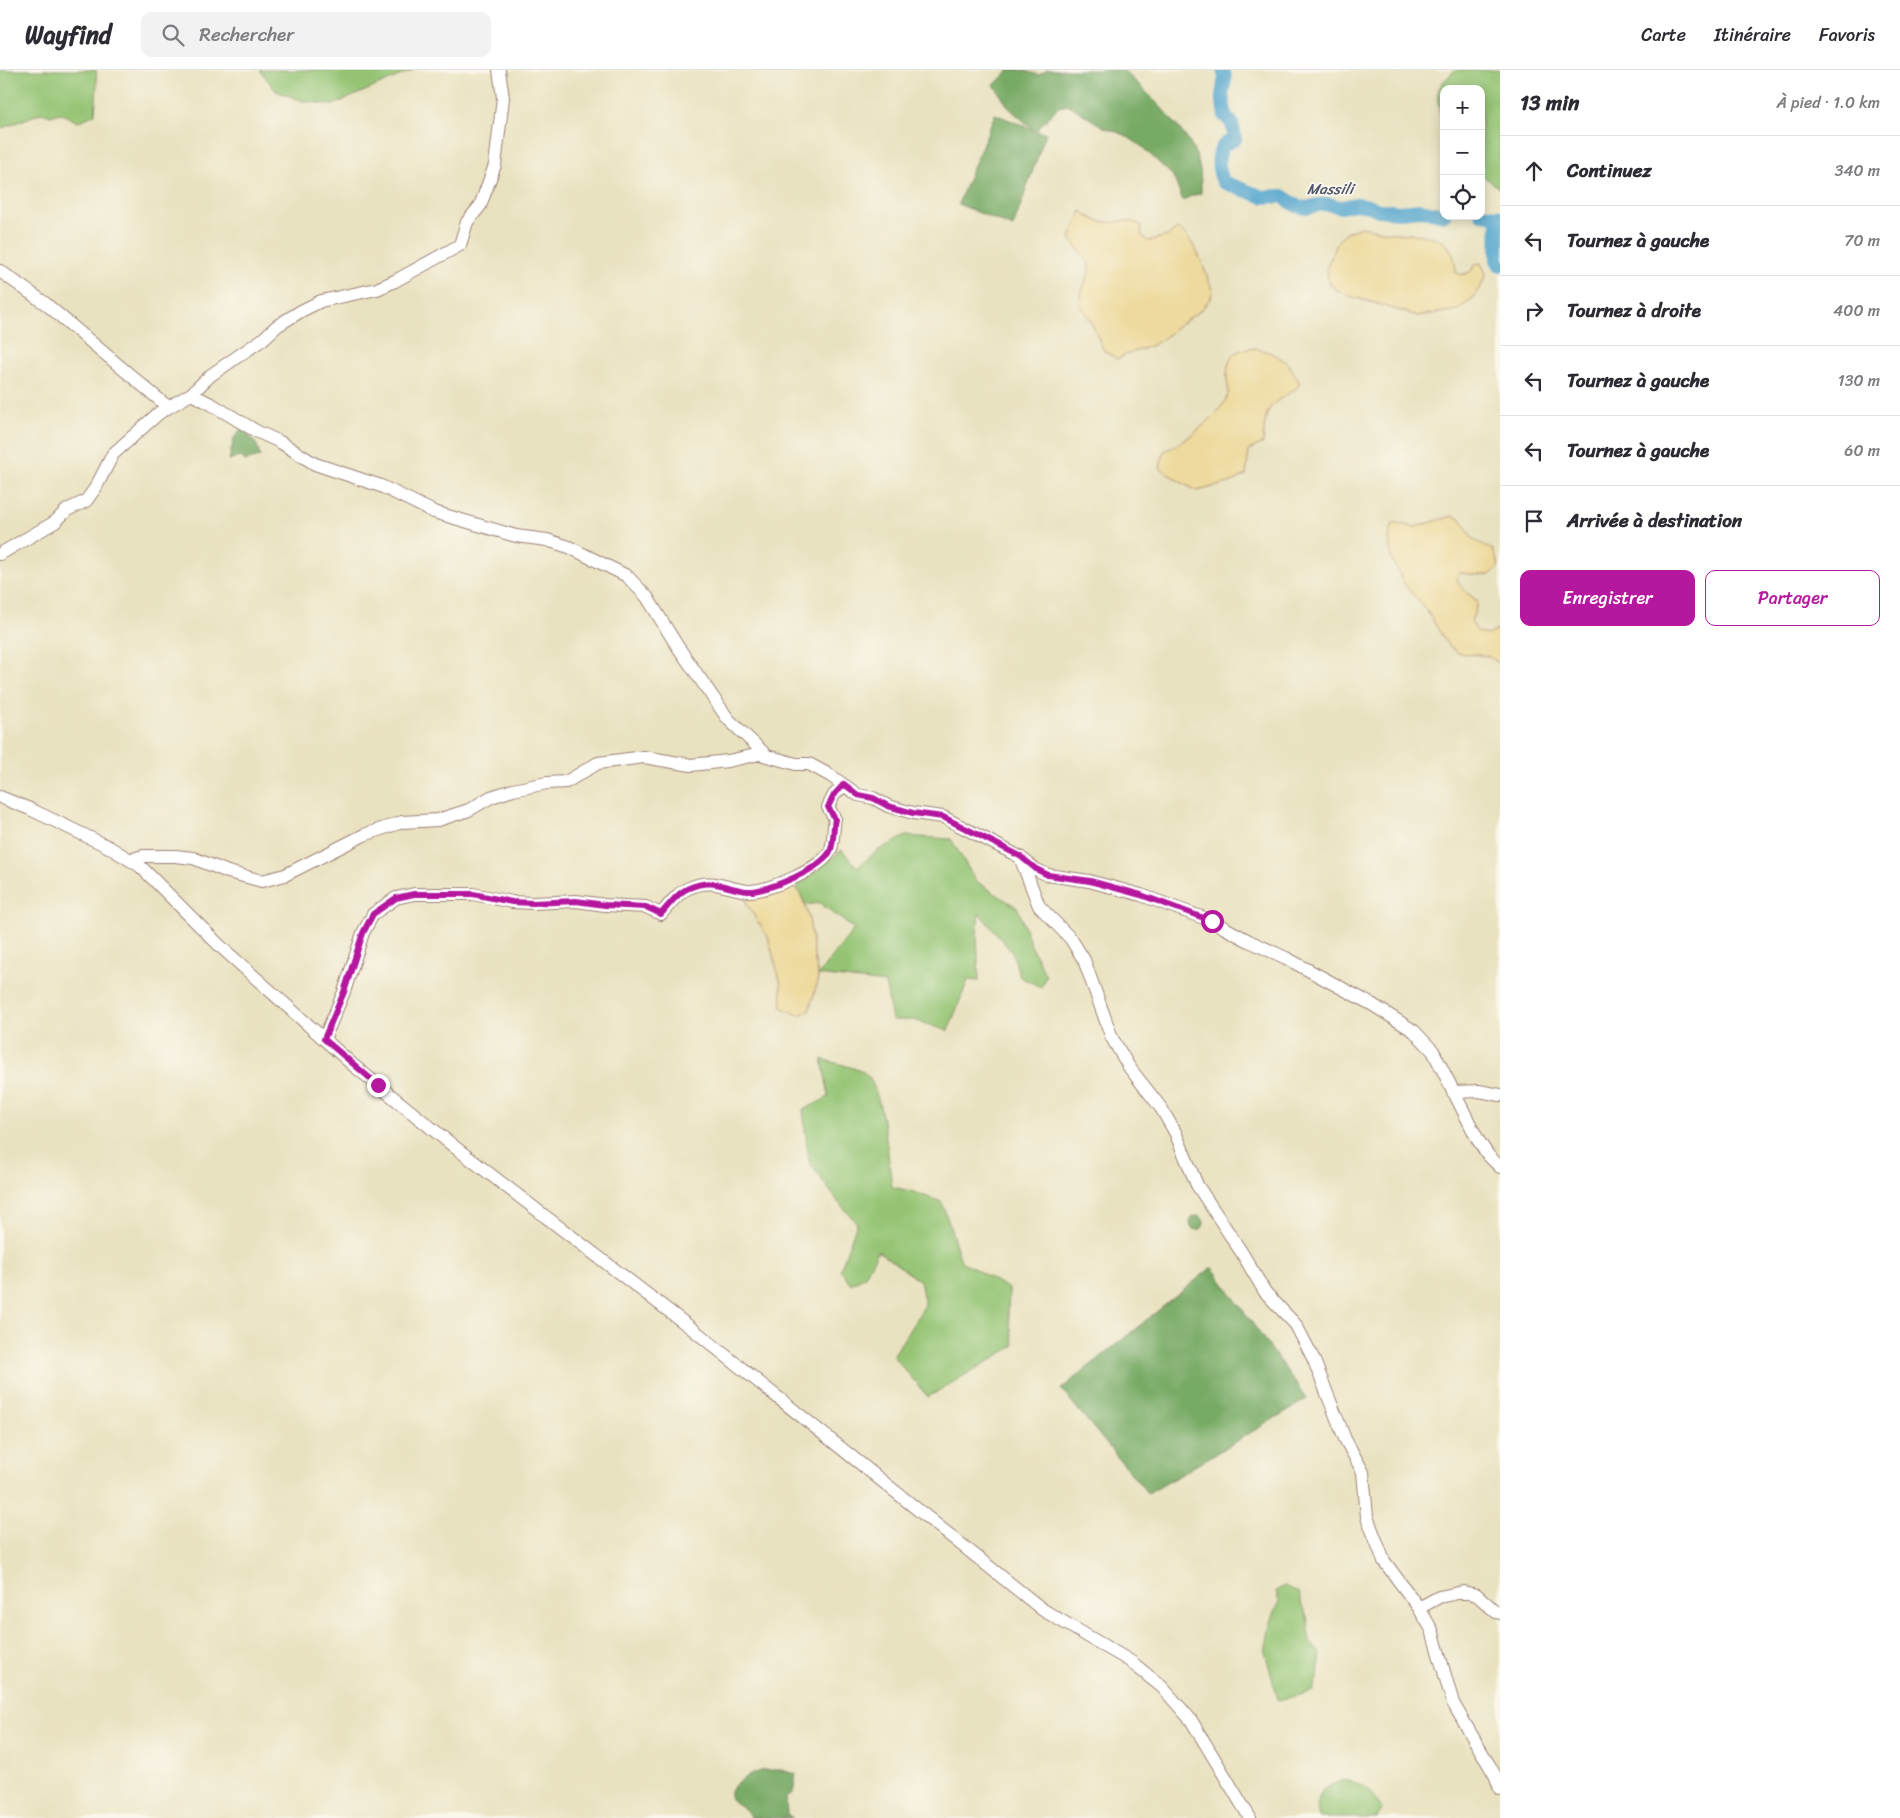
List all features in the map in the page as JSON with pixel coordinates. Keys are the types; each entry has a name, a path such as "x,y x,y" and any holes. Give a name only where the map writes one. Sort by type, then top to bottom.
{"street":[{"path":"0,554 55,522 67,510 86,501 96,487 113,454 168,408 191,394 211,375 262,339 276,326 300,310 322,302 377,289 460,245 467,222 480,206 495,165 503,98 499,70"},
{"path":"0,271 46,304 168,408"},
{"path":"191,394 212,404 256,431 280,442 315,464 381,486 434,512 516,536 547,540 569,547 626,576 647,597 676,644 728,719 767,756"},
{"path":"130,860 142,856 193,858 228,872 262,881 284,875 364,836 402,822 438,820 469,810 491,797 513,790 547,783 566,782 598,763 644,757 691,765 728,761 760,754 796,764 809,764 844,784 858,795 873,798 888,806 913,813 943,817 1020,856 1036,869 1048,875 1098,883 1141,895 1203,918 1286,958 1373,1005 1414,1031 1432,1051 1478,1140 1488,1155 1500,1167"},
{"path":"324,1039 350,976 363,933 373,914 396,898 414,894 473,894 512,902 576,901 605,905 646,907 661,914 687,888 715,883 750,891 799,876 819,863 827,857 832,848 832,831 835,819 828,807 834,795 844,784"},
{"path":"0,797 30,809 107,846 140,866 220,946 353,1065 695,1331 1043,1610 1130,1661 1162,1687 1191,1720 1250,1818"},
{"path":"1020,856 1039,906 1071,939 1084,960 1112,1038 1129,1067 1161,1108 1174,1132 1197,1185 1242,1253 1265,1292 1296,1325 1313,1358 1345,1439 1363,1472 1368,1518 1384,1561 1419,1608 1432,1630 1453,1702 1496,1777 1500,1790"},
{"path":"1453,1092 1479,1090 1500,1095"},
{"path":"1419,1608 1439,1597 1463,1592 1477,1595 1496,1612 1500,1613"}],"green space":[{"path":"0,70 96,70 95,114 78,122 60,113 51,116 41,113 0,129"},
{"path":"260,70 413,70 333,105 303,101 276,91"},
{"path":"1009,70 1022,70 1039,75 1047,70 1123,70 1164,110 1191,145 1199,164 1201,193 1183,201 1173,176 1141,146 1125,135 1103,127 1069,105 1058,107 1036,131 1046,133 1013,227 958,204 995,114 1034,130 1009,108 994,85"},
{"path":"1456,70 1500,70 1500,189 1485,177 1485,85 1441,85"},
{"path":"1440,86 1440,110 1438,99"},
{"path":"242,428 257,445 260,457 245,461 241,457 229,460 234,438"},
{"path":"906,836 951,839 976,881 1018,908 1032,948 1046,976 1041,987 1020,977 1012,952 979,913 977,934 979,981 968,980 948,1031 914,1020 892,1020 885,983 818,975 854,929 820,903 806,905 796,887 842,850 857,867 877,851"},
{"path":"822,1059 863,1072 870,1079 876,1091 884,1125 892,1187 911,1191 942,1202 961,1261 1009,1289 1008,1313 1014,1346 928,1397 893,1356 925,1305 920,1281 878,1251 865,1276 851,1284 840,1270 857,1223 839,1203 809,1162 803,1110 829,1097"},
{"path":"1197,1216 1202,1218 1204,1223 1202,1228 1197,1230 1192,1228 1190,1223 1192,1218"},
{"path":"1212,1267 1307,1399 1148,1494 1061,1389"},
{"path":"1284,1586 1299,1593 1308,1620 1310,1642 1321,1654 1313,1692 1278,1700 1265,1652 1270,1624 1279,1602 1276,1591"},
{"path":"764,1770 781,1770 796,1774 793,1793 786,1797 787,1815 793,1818 752,1818 731,1799 730,1794 736,1784"},
{"path":"1342,1780 1362,1785 1374,1796 1382,1809 1377,1818 1319,1818 1316,1804 1323,1789"}],"sand":[{"path":"1081,211 1101,222 1131,221 1141,225 1142,236 1148,241 1167,236 1179,228 1196,250 1213,292 1207,304 1156,343 1117,359 1104,351 1091,322 1081,306 1080,296 1089,272 1089,264 1070,238"},
{"path":"1361,227 1392,233 1429,236 1437,239 1445,243 1450,249 1456,272 1461,275 1470,272 1476,264 1481,263 1486,274 1481,286 1472,299 1458,310 1418,316 1347,295 1335,289 1328,281 1327,267 1338,241 1345,233"},
{"path":"1254,348 1282,359 1292,369 1300,384 1269,410 1263,443 1249,450 1246,475 1229,483 1197,491 1160,468 1164,451 1190,436 1217,412 1228,395 1227,373 1228,364 1232,356 1239,351"},
{"path":"1453,516 1461,519 1473,539 1493,550 1499,566 1490,575 1460,573 1456,578 1464,590 1478,602 1471,622 1477,631 1487,635 1500,629 1500,664 1488,656 1458,653 1447,644 1427,611 1405,585 1391,558 1389,537 1393,523 1415,527"},
{"path":"789,880 801,897 808,915 818,974 817,985 809,1011 799,1015 782,1008 781,984 768,937 746,903 750,891"}],"waterway":[{"name":"Massili","path":"1223,70 1225,78 1222,95 1225,116 1232,123 1235,139 1224,145 1219,154 1219,169 1223,182 1263,197 1282,196 1297,206 1306,208 1328,204 1341,207 1356,204 1370,206 1378,210 1399,212 1421,210 1440,214"},
{"name":"Massili","path":"1485,214 1498,216 1497,260 1500,265"}],"route":[{"path":"378,1085 324,1039 344,992 363,933 373,914 384,905 396,898 414,894 443,893 473,894 512,902 576,901 605,905 646,907 661,914 687,888 701,884 715,883 750,891 799,876 827,857 832,848 832,831 835,819 828,807 834,795 844,784 858,795 873,798 888,806 913,813 943,817 1020,856 1036,869 1048,875 1090,881 1141,895 1212,921"}]}
